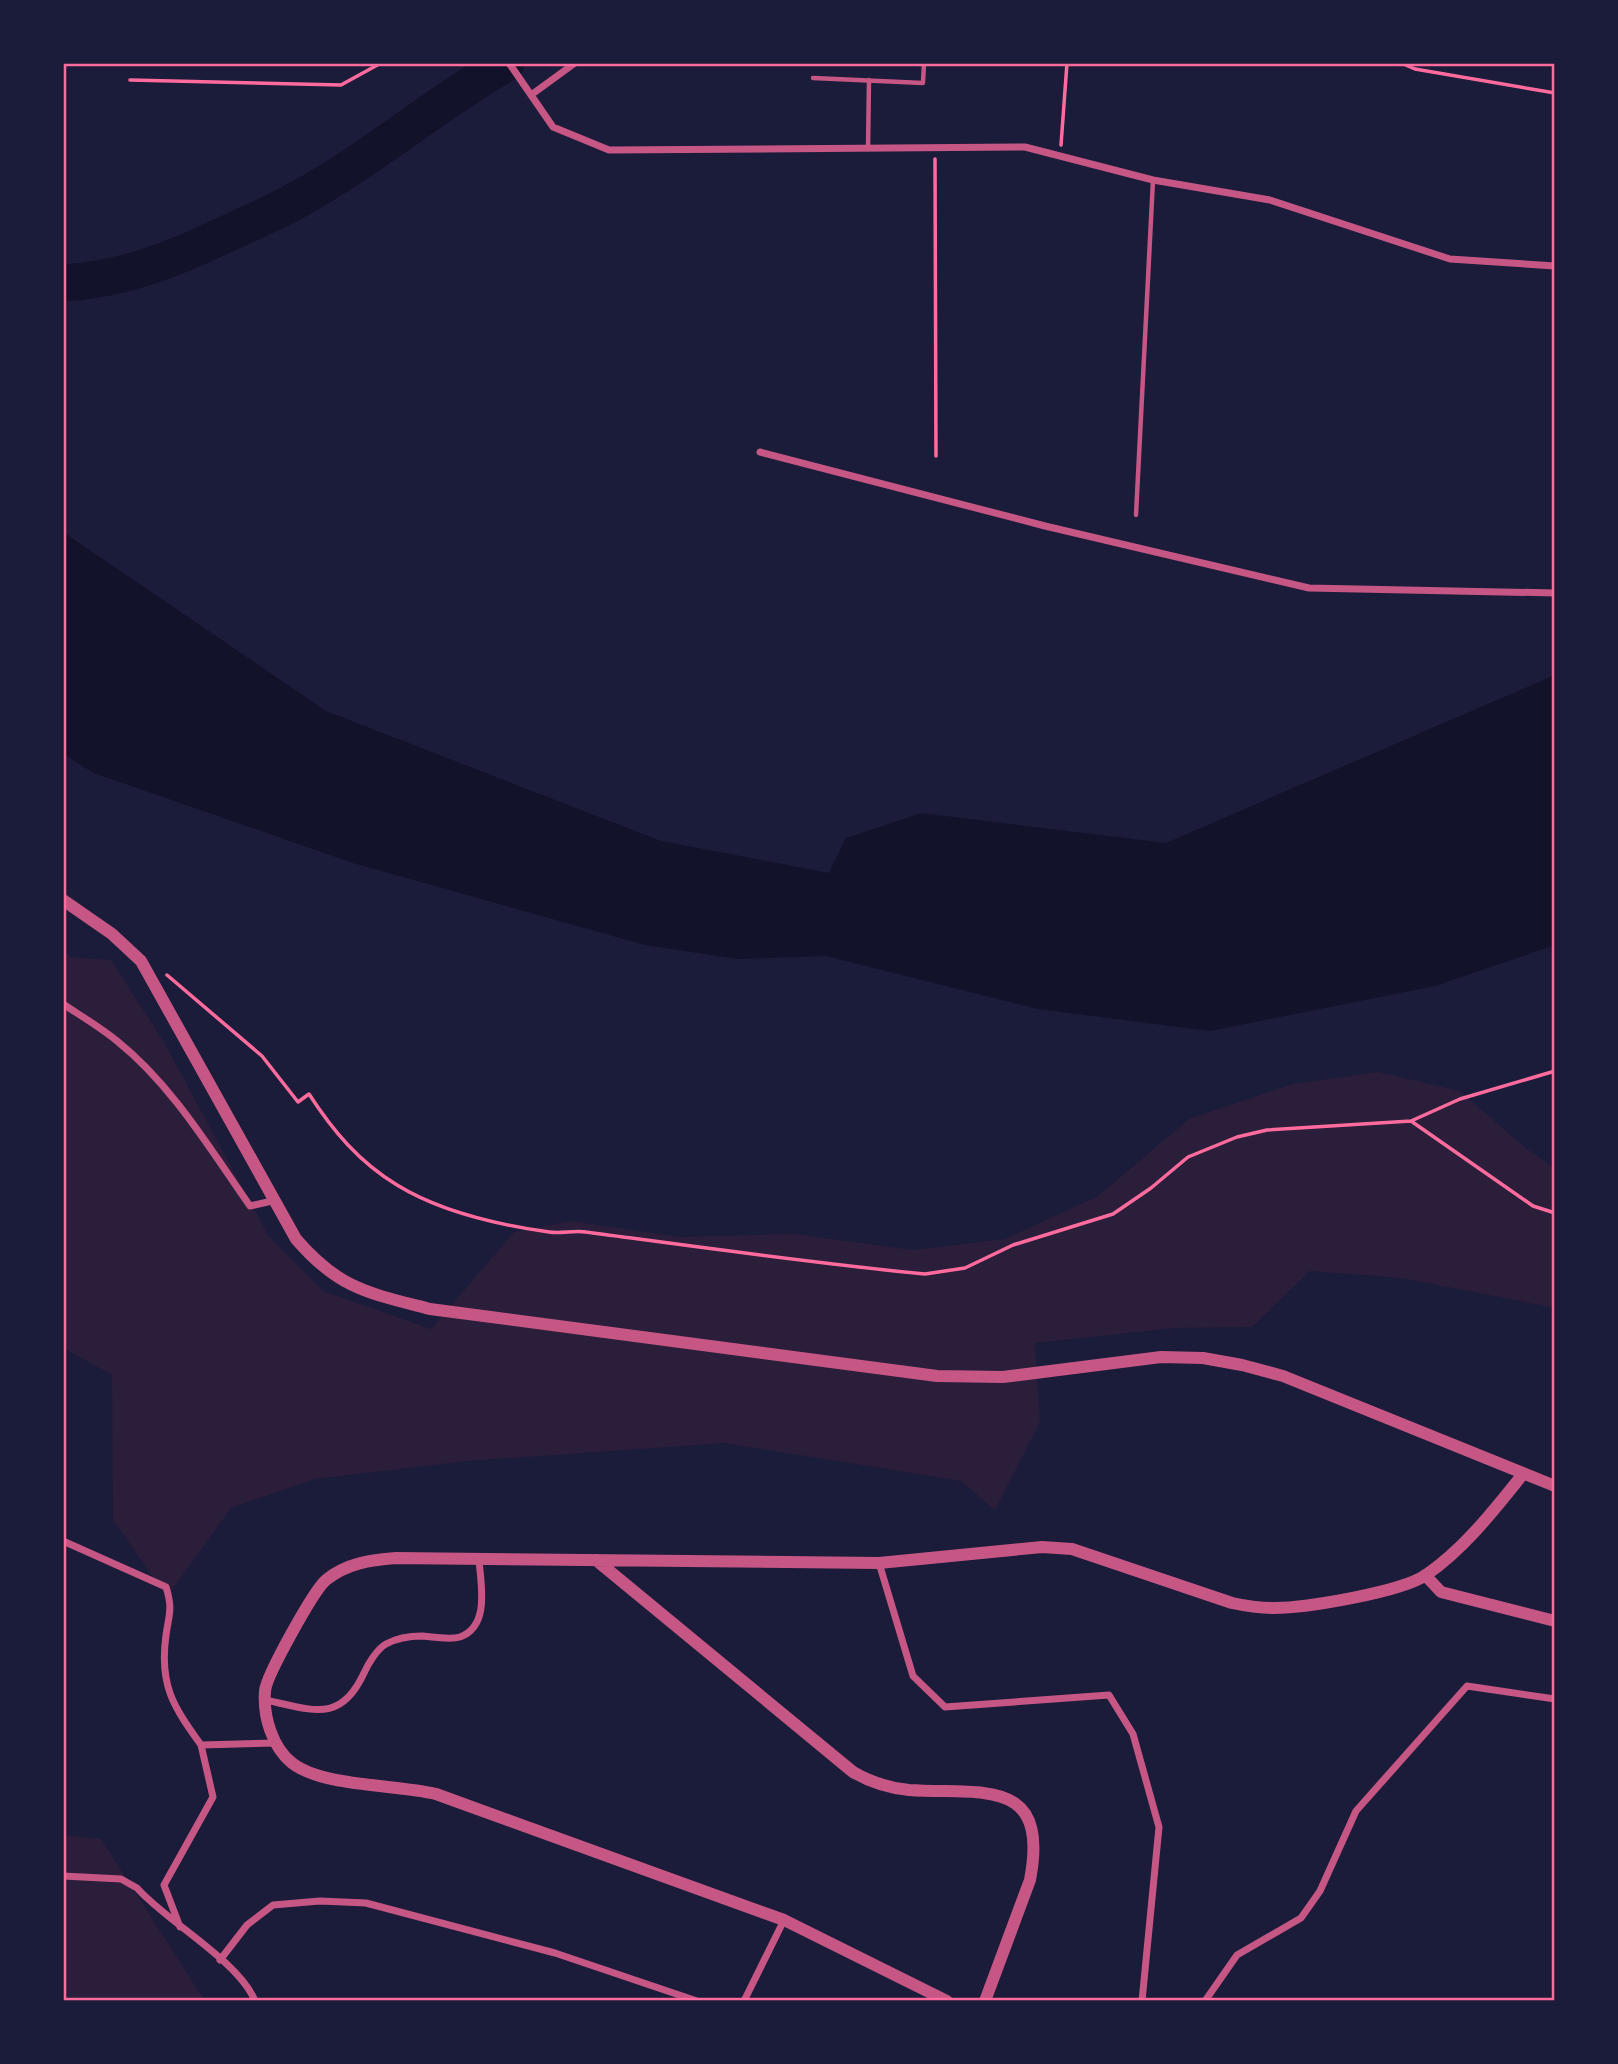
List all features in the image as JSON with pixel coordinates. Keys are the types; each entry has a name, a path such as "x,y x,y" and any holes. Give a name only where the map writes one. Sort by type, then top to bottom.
{"street":[{"path":"509,63 553,127 609,150 935,150 1025,147 1153,180 1270,200 1450,259 1555,266"},
{"path":"531,95 575,63"},
{"path":"760,452 1045,526 1309,587 1555,593"},
{"path":"63,900 112,934 141,961 272,1201 296,1239 320,1267 361,1290 430,1309 971,1378 1117,1361 1203,1358 1283,1376 1555,1486"},
{"path":"63,1004 117,1041 151,1074 190,1121 250,1206 272,1201"},
{"path":"947,2001 784,1920 436,1794 390,1785 334,1781 293,1764 276,1743 267,1720 265,1688 313,1594 326,1580 344,1568 366,1561 879,1563 1009,1548 1072,1549 1231,1604 1276,1608 1396,1587 1426,1575 1483,1522 1523,1474"},
{"path":"63,1541 166,1587 172,1607 166,1636 164,1681 173,1706 201,1745 213,1797 164,1885 180,1927"},
{"path":"265,1700 320,1711 341,1707 359,1684 368,1664 385,1644 409,1636 460,1637 478,1623 482,1605 479,1560"},
{"path":"596,1560 853,1772 868,1781 907,1790 975,1790 1002,1795 1020,1806 1032,1830 1034,1861 1030,1880 985,2001"},
{"path":"879,1563 913,1676 945,1707 1109,1695 1133,1734 1159,1827 1142,2001"},
{"path":"1426,1575 1441,1592 1555,1621"},
{"path":"1205,2001 1237,1955 1301,1918 1320,1891 1356,1811 1467,1686 1555,1699"},
{"path":"201,1745 276,1743"},
{"path":"63,1876 121,1879 220,1960 252,1993 255,2001"},
{"path":"220,1960 247,1926 273,1905 320,1901 366,1903 555,1953 697,2001"},
{"path":"744,2001 784,1920"}],"lane":[{"path":"813,78 923,83 924,63"},
{"path":"868,150 869,80"},
{"path":"1136,515 1153,180"}],"path":[{"path":"130,80 341,85 381,63"},
{"path":"1060,156 1067,63"},
{"path":"1401,63 1415,69 1555,93"},
{"path":"935,150 936,456"},
{"path":"154,982 169,974 262,1056 298,1102 309,1094 336,1135 364,1161 398,1186 435,1203 491,1220 552,1233 583,1231 835,1265 925,1274 965,1268 1013,1245 1113,1214 1151,1188 1188,1157 1237,1137 1267,1130 1411,1121 1460,1099 1555,1072"},
{"path":"1411,1121 1533,1206 1555,1213"}],"shaded area":[{"path":"63,532 326,711 661,841 829,873 846,838 921,813 1166,843 1555,675 1555,945 1435,986 1210,1031 1038,1009 826,956 738,959 645,945 353,863 94,773 63,754"},
{"path":"63,951 71,957 111,960 164,1042 268,1235 323,1291 431,1329 514,1232 571,1221 679,1237 794,1234 913,1250 1005,1239 1098,1196 1189,1119 1293,1084 1378,1072 1460,1091 1527,1149 1555,1168 1555,1308 1402,1278 1310,1271 1252,1327 1175,1328 1035,1343 1040,1422 995,1510 961,1481 725,1443 468,1461 315,1479 231,1508 167,1597 113,1520 112,1375 63,1348"},
{"path":"63,1835 101,1839 205,2001 63,2001"}],"waterway":[{"path":"63,283 104,278 163,261 278,210 350,168 453,96 506,63"}]}
